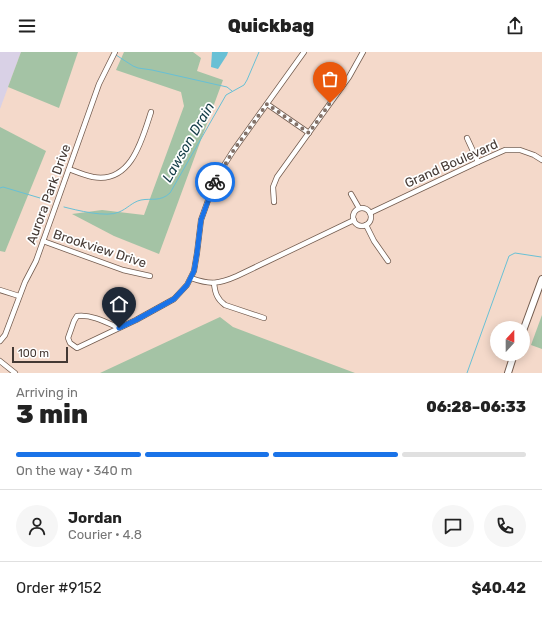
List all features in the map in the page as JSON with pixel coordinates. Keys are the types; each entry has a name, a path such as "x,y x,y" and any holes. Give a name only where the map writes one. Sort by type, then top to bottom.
{"main road":[{"path":"527,321 542,278"},
{"path":"508,373 512,361"}],"street":[{"name":"Aurora Park Drive","path":"0,341 4,335 25,282 36,261 99,84 115,52"},
{"path":"119,328 84,315 78,316 74,321 68,338 70,343 78,348 136,320 174,299 187,285 194,271 201,220 216,178 233,151 304,52"},
{"path":"274,202 274,182 277,177 349,77 364,52"},
{"path":"267,104 309,133"},
{"path":"69,169 94,177 110,176 117,173 135,156 151,112"},
{"path":"467,138 478,162"},
{"name":"Grand Boulevard","path":"370,213 497,153 510,149 520,150 528,152 542,160"},
{"path":"351,194 359,208"},
{"path":"359,208 366,209 370,213 370,221 366,225"},
{"path":"354,220 354,214 359,208"},
{"path":"191,278 199,281 214,283 222,282 354,220"},
{"path":"354,220 359,224 366,225"},
{"path":"366,225 374,241 388,261"},
{"name":"Brookview Drive","path":"43,241 123,270 150,276"},
{"path":"214,283 216,296 220,302 264,318"},
{"path":"0,290 19,296"},
{"path":"0,361 15,373"}],"shaded area":[{"path":"0,52 21,52 0,109"}],"green space":[{"path":"21,52 78,52 59,108 8,87"},
{"path":"124,52 193,52 201,58 197,71 223,80 159,254 114,236 72,214 102,210 144,215 184,106 181,92 116,70"},
{"path":"0,127 46,151 5,252 0,251"},
{"path":"542,315 542,349 531,345"},
{"path":"220,317 233,327 355,373 100,373"}],"water":[{"path":"212,52 228,52 218,69 211,67"}],"waterway":[{"name":"Lawson Drain","path":"64,207 99,214 114,214 138,201 145,199 159,199 170,193 226,95 244,85 259,52"},
{"path":"116,55 138,68 227,87 232,91"},
{"name":"Lawson Drain","path":"0,188 3,187 48,201"},
{"path":"467,373 509,256 515,253 541,257"}],"way so far":[{"path":"215,182 233,151 267,104 309,133 330,103"}],"route":[{"path":"119,328 174,299 187,285 194,271 201,220 215,182"}]}
